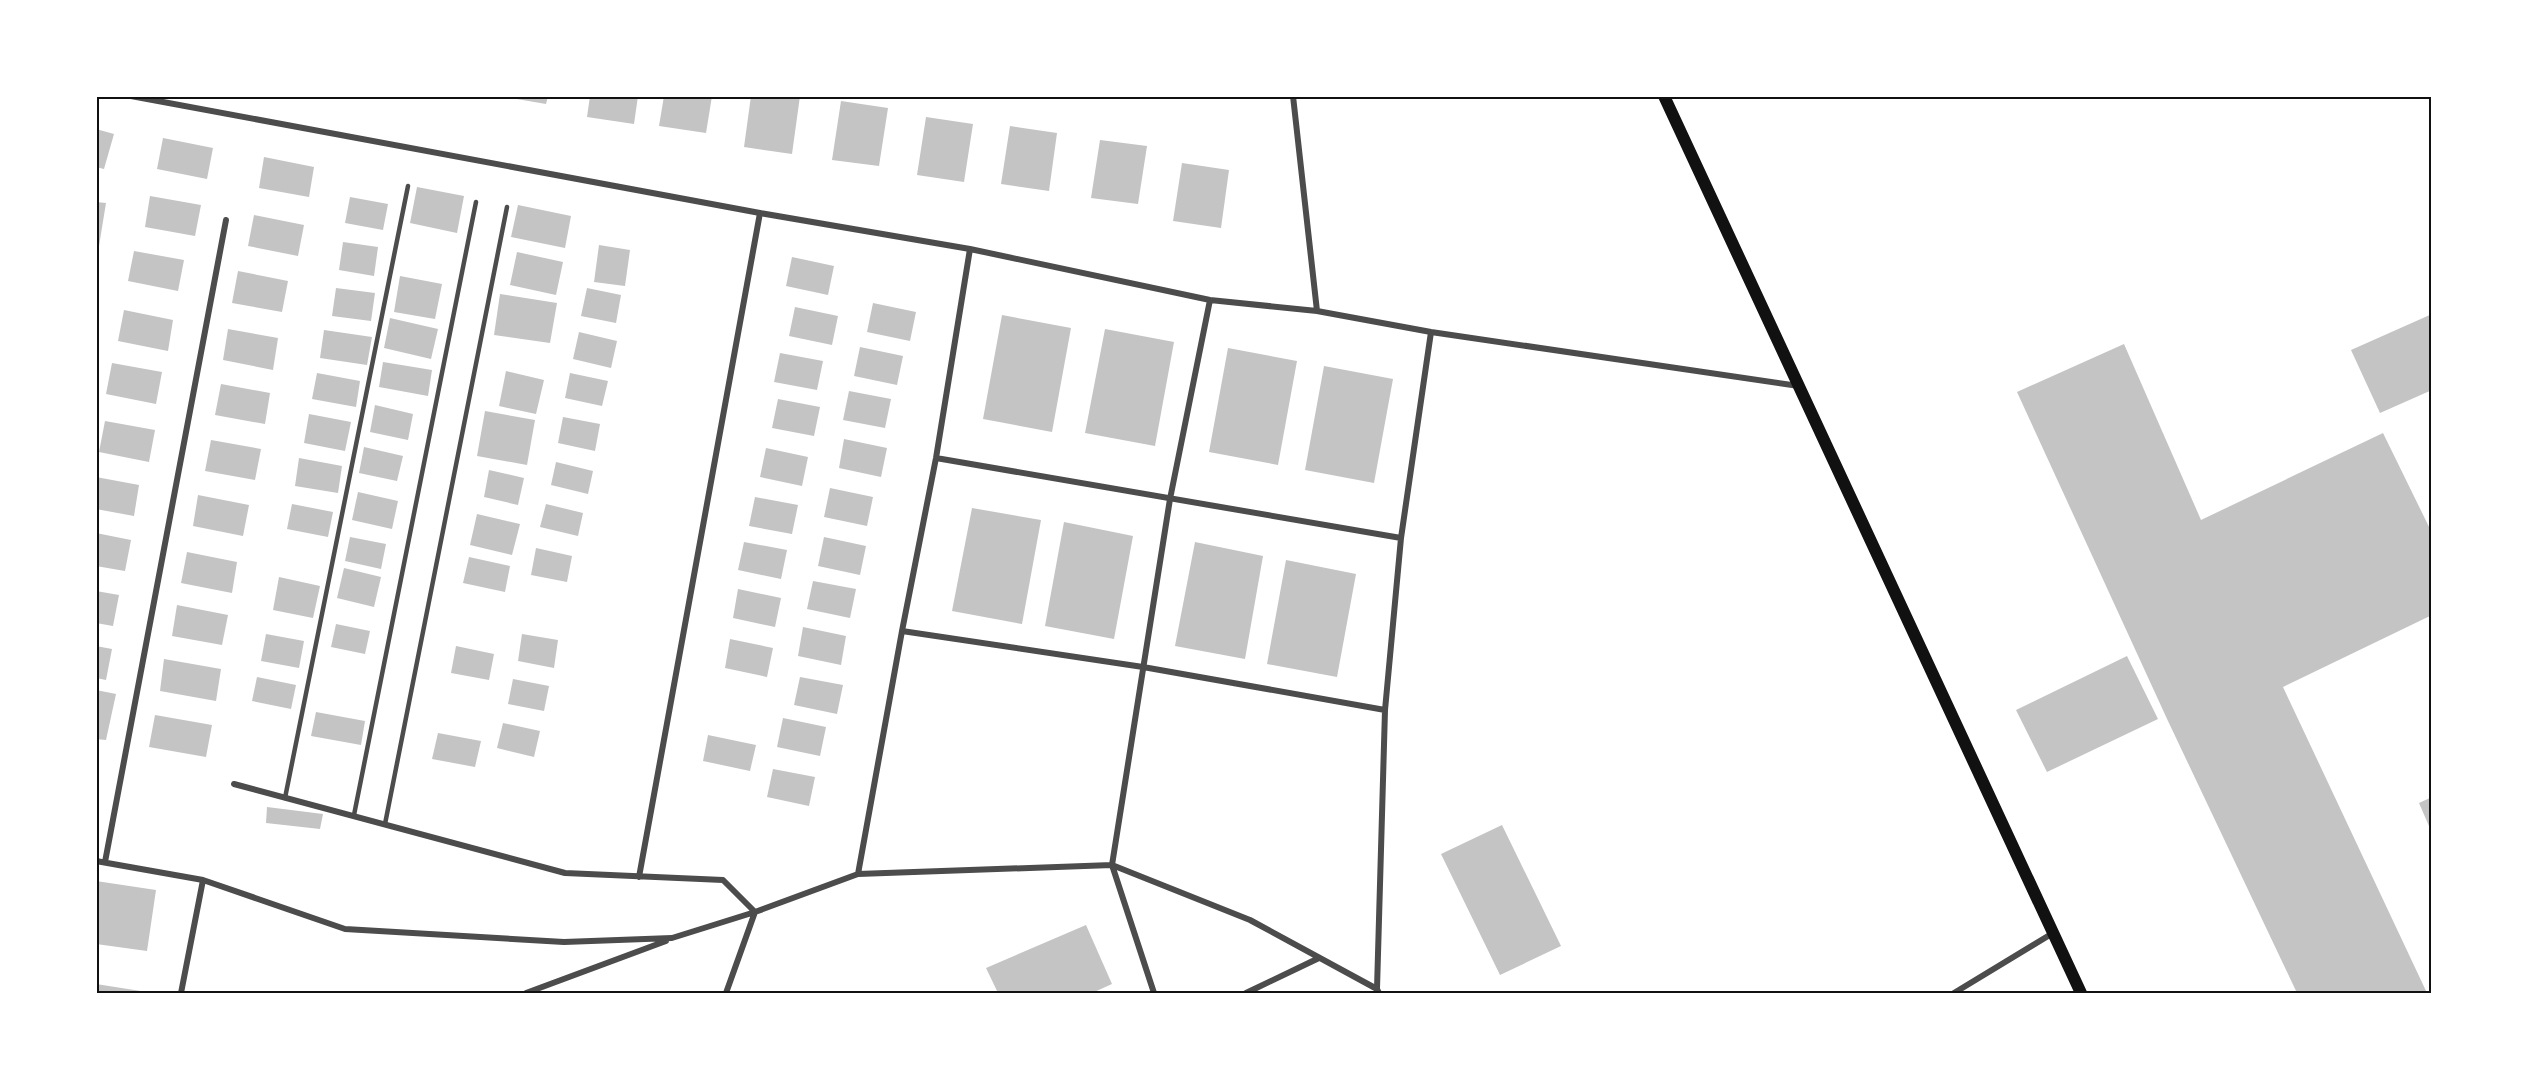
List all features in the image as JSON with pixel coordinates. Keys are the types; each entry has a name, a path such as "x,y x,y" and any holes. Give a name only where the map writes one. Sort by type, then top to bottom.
{"main road":[{"path":"1664,96 2081,993"}],"street":[{"path":"131,96 760,213 970,249 1210,300 1317,311 1431,332 1800,386"},
{"path":"1293,96 1317,311"},
{"path":"639,877 760,213"},
{"path":"105,862 226,220"},
{"path":"858,874 936,458 970,249"},
{"path":"1154,993 1112,865 1170,499 1210,300"},
{"path":"526,993 672,938 755,912 858,874 1112,865 1250,920 1378,991 1385,710 1401,538 1431,332"},
{"path":"936,458 1401,538"},
{"path":"902,631 1143,667 1385,710"},
{"path":"234,784 565,873 723,880 755,912"},
{"path":"96,861 203,880 345,929 564,942 672,938"},
{"path":"181,993 203,880"},
{"path":"726,993 755,912"},
{"path":"1954,993 2053,933"},
{"path":"1246,993 1319,958"}],"lane":[{"path":"285,798 408,186"},
{"path":"354,816 476,202"},
{"path":"385,824 507,207"}],"building":[{"path":"499,96 548,96 546,104"},
{"path":"590,96 638,96 634,124 587,117"},
{"path":"664,96 712,96 706,133 659,126"},
{"path":"751,96 800,96 792,154 744,147"},
{"path":"841,101 888,108 879,166 832,160"},
{"path":"926,117 973,124 964,182 917,175"},
{"path":"1010,126 1057,133 1049,191 1001,184"},
{"path":"96,129 114,134 104,169 96,167"},
{"path":"163,138 213,148 207,179 157,169"},
{"path":"1100,140 1147,146 1138,204 1091,198"},
{"path":"264,157 314,167 309,197 259,188"},
{"path":"1182,163 1229,170 1221,228 1173,221"},
{"path":"417,187 464,196 457,233 410,223"},
{"path":"150,196 201,205 195,236 145,227"},
{"path":"350,197 388,204 383,230 345,223"},
{"path":"96,202 106,203 99,246 96,246"},
{"path":"518,205 571,216 565,248 511,237"},
{"path":"254,215 304,225 298,256 248,246"},
{"path":"343,242 378,247 374,276 339,270"},
{"path":"599,245 630,250 625,286 594,282"},
{"path":"134,251 184,260 178,291 128,281"},
{"path":"517,252 563,262 556,295 510,285"},
{"path":"792,257 834,266 828,295 786,286"},
{"path":"238,271 288,281 282,312 232,303"},
{"path":"400,276 442,284 435,319 394,312"},
{"path":"336,288 375,293 371,321 332,316"},
{"path":"587,288 621,295 616,323 581,316"},
{"path":"500,294 557,303 550,343 494,335"},
{"path":"873,303 916,312 910,341 867,332"},
{"path":"795,307 838,316 832,345 789,336"},
{"path":"124,310 173,320 168,351 118,341"},
{"path":"2432,314 2432,390 2380,413 2351,350"},
{"path":"1002,315 1071,328 1052,432 983,419"},
{"path":"390,318 438,329 431,359 384,348"},
{"path":"228,329 278,338 273,370 223,360"},
{"path":"1105,329 1174,342 1155,446 1085,433"},
{"path":"324,330 372,337 367,365 320,358"},
{"path":"579,332 617,341 611,368 573,359"},
{"path":"2124,344 2201,520 2383,433 2432,533 2432,615 2283,687 2427,993 2297,993 2168,721 2017,392"},
{"path":"860,347 903,356 897,385 854,376"},
{"path":"1228,348 1297,361 1278,465 1209,452"},
{"path":"780,353 823,361 817,390 774,382"},
{"path":"383,362 432,370 428,396 379,387"},
{"path":"112,363 162,372 156,404 106,394"},
{"path":"1324,366 1393,379 1374,483 1305,470"},
{"path":"506,371 544,380 536,414 499,406"},
{"path":"317,373 360,381 356,407 312,399"},
{"path":"570,373 608,381 602,406 565,398"},
{"path":"221,384 270,393 265,424 215,415"},
{"path":"849,391 891,399 885,428 843,420"},
{"path":"778,399 820,407 814,436 772,428"},
{"path":"375,405 413,414 408,440 370,432"},
{"path":"485,411 535,420 527,465 477,456"},
{"path":"309,414 351,422 345,451 304,443"},
{"path":"563,417 600,424 595,451 558,443"},
{"path":"105,421 155,430 149,462 99,452"},
{"path":"844,439 887,448 881,477 839,468"},
{"path":"211,440 261,449 255,480 205,471"},
{"path":"364,447 403,456 397,481 359,473"},
{"path":"766,448 808,457 802,486 760,477"},
{"path":"299,458 342,466 338,493 295,486"},
{"path":"556,462 593,471 588,494 551,485"},
{"path":"489,470 524,478 518,505 484,497"},
{"path":"96,477 139,485 134,516 96,509"},
{"path":"830,488 873,497 867,526 824,517"},
{"path":"358,492 398,501 392,529 352,520"},
{"path":"198,495 249,505 243,536 193,526"},
{"path":"755,497 798,505 792,534 749,526"},
{"path":"292,504 333,512 328,537 287,529"},
{"path":"546,504 583,513 578,536 540,527"},
{"path":"972,508 1041,520 1022,624 952,611"},
{"path":"477,514 520,524 512,555 470,545"},
{"path":"1064,522 1133,536 1114,639 1045,626"},
{"path":"96,533 131,540 125,571 96,566"},
{"path":"350,537 386,544 381,569 345,561"},
{"path":"824,537 866,546 860,575 818,566"},
{"path":"744,542 787,550 781,579 738,570"},
{"path":"1195,542 1263,556 1245,659 1175,646"},
{"path":"536,548 572,556 567,582 531,575"},
{"path":"187,552 237,562 232,593 181,583"},
{"path":"469,557 510,566 505,592 463,583"},
{"path":"1286,560 1356,574 1337,677 1267,664"},
{"path":"344,568 381,577 374,607 337,598"},
{"path":"279,577 320,586 313,618 273,610"},
{"path":"813,581 856,589 850,618 807,609"},
{"path":"738,589 781,598 775,627 733,618"},
{"path":"96,591 119,595 113,626 96,623"},
{"path":"177,605 228,615 222,645 172,636"},
{"path":"336,624 370,631 365,654 331,647"},
{"path":"803,627 846,636 841,665 798,656"},
{"path":"266,634 304,641 299,668 261,661"},
{"path":"522,634 558,640 554,668 518,661"},
{"path":"730,639 773,648 767,677 725,668"},
{"path":"96,646 112,649 106,680 96,678"},
{"path":"456,646 494,654 489,680 451,673"},
{"path":"2127,656 2158,719 2047,772 2016,710"},
{"path":"164,659 221,669 216,701 160,691"},
{"path":"257,677 296,685 291,709 252,701"},
{"path":"800,677 843,685 837,714 794,705"},
{"path":"513,679 549,686 544,711 508,704"},
{"path":"96,690 116,694 106,740 96,739"},
{"path":"316,712 365,721 361,745 311,736"},
{"path":"155,715 212,725 206,757 149,747"},
{"path":"783,718 826,727 820,756 777,747"},
{"path":"503,723 540,731 534,757 497,748"},
{"path":"438,733 481,741 475,767 432,759"},
{"path":"708,735 756,745 750,771 703,761"},
{"path":"773,769 815,777 809,806 767,797"},
{"path":"2432,797 2432,833 2419,803"},
{"path":"267,807 323,814 320,829 266,823"},
{"path":"1502,825 1561,946 1500,975 1441,854"},
{"path":"96,881 156,890 147,951 96,944"},
{"path":"1086,925 1112,984 1092,993 998,993 986,968"},
{"path":"96,984 147,992 147,993 96,993"}]}
